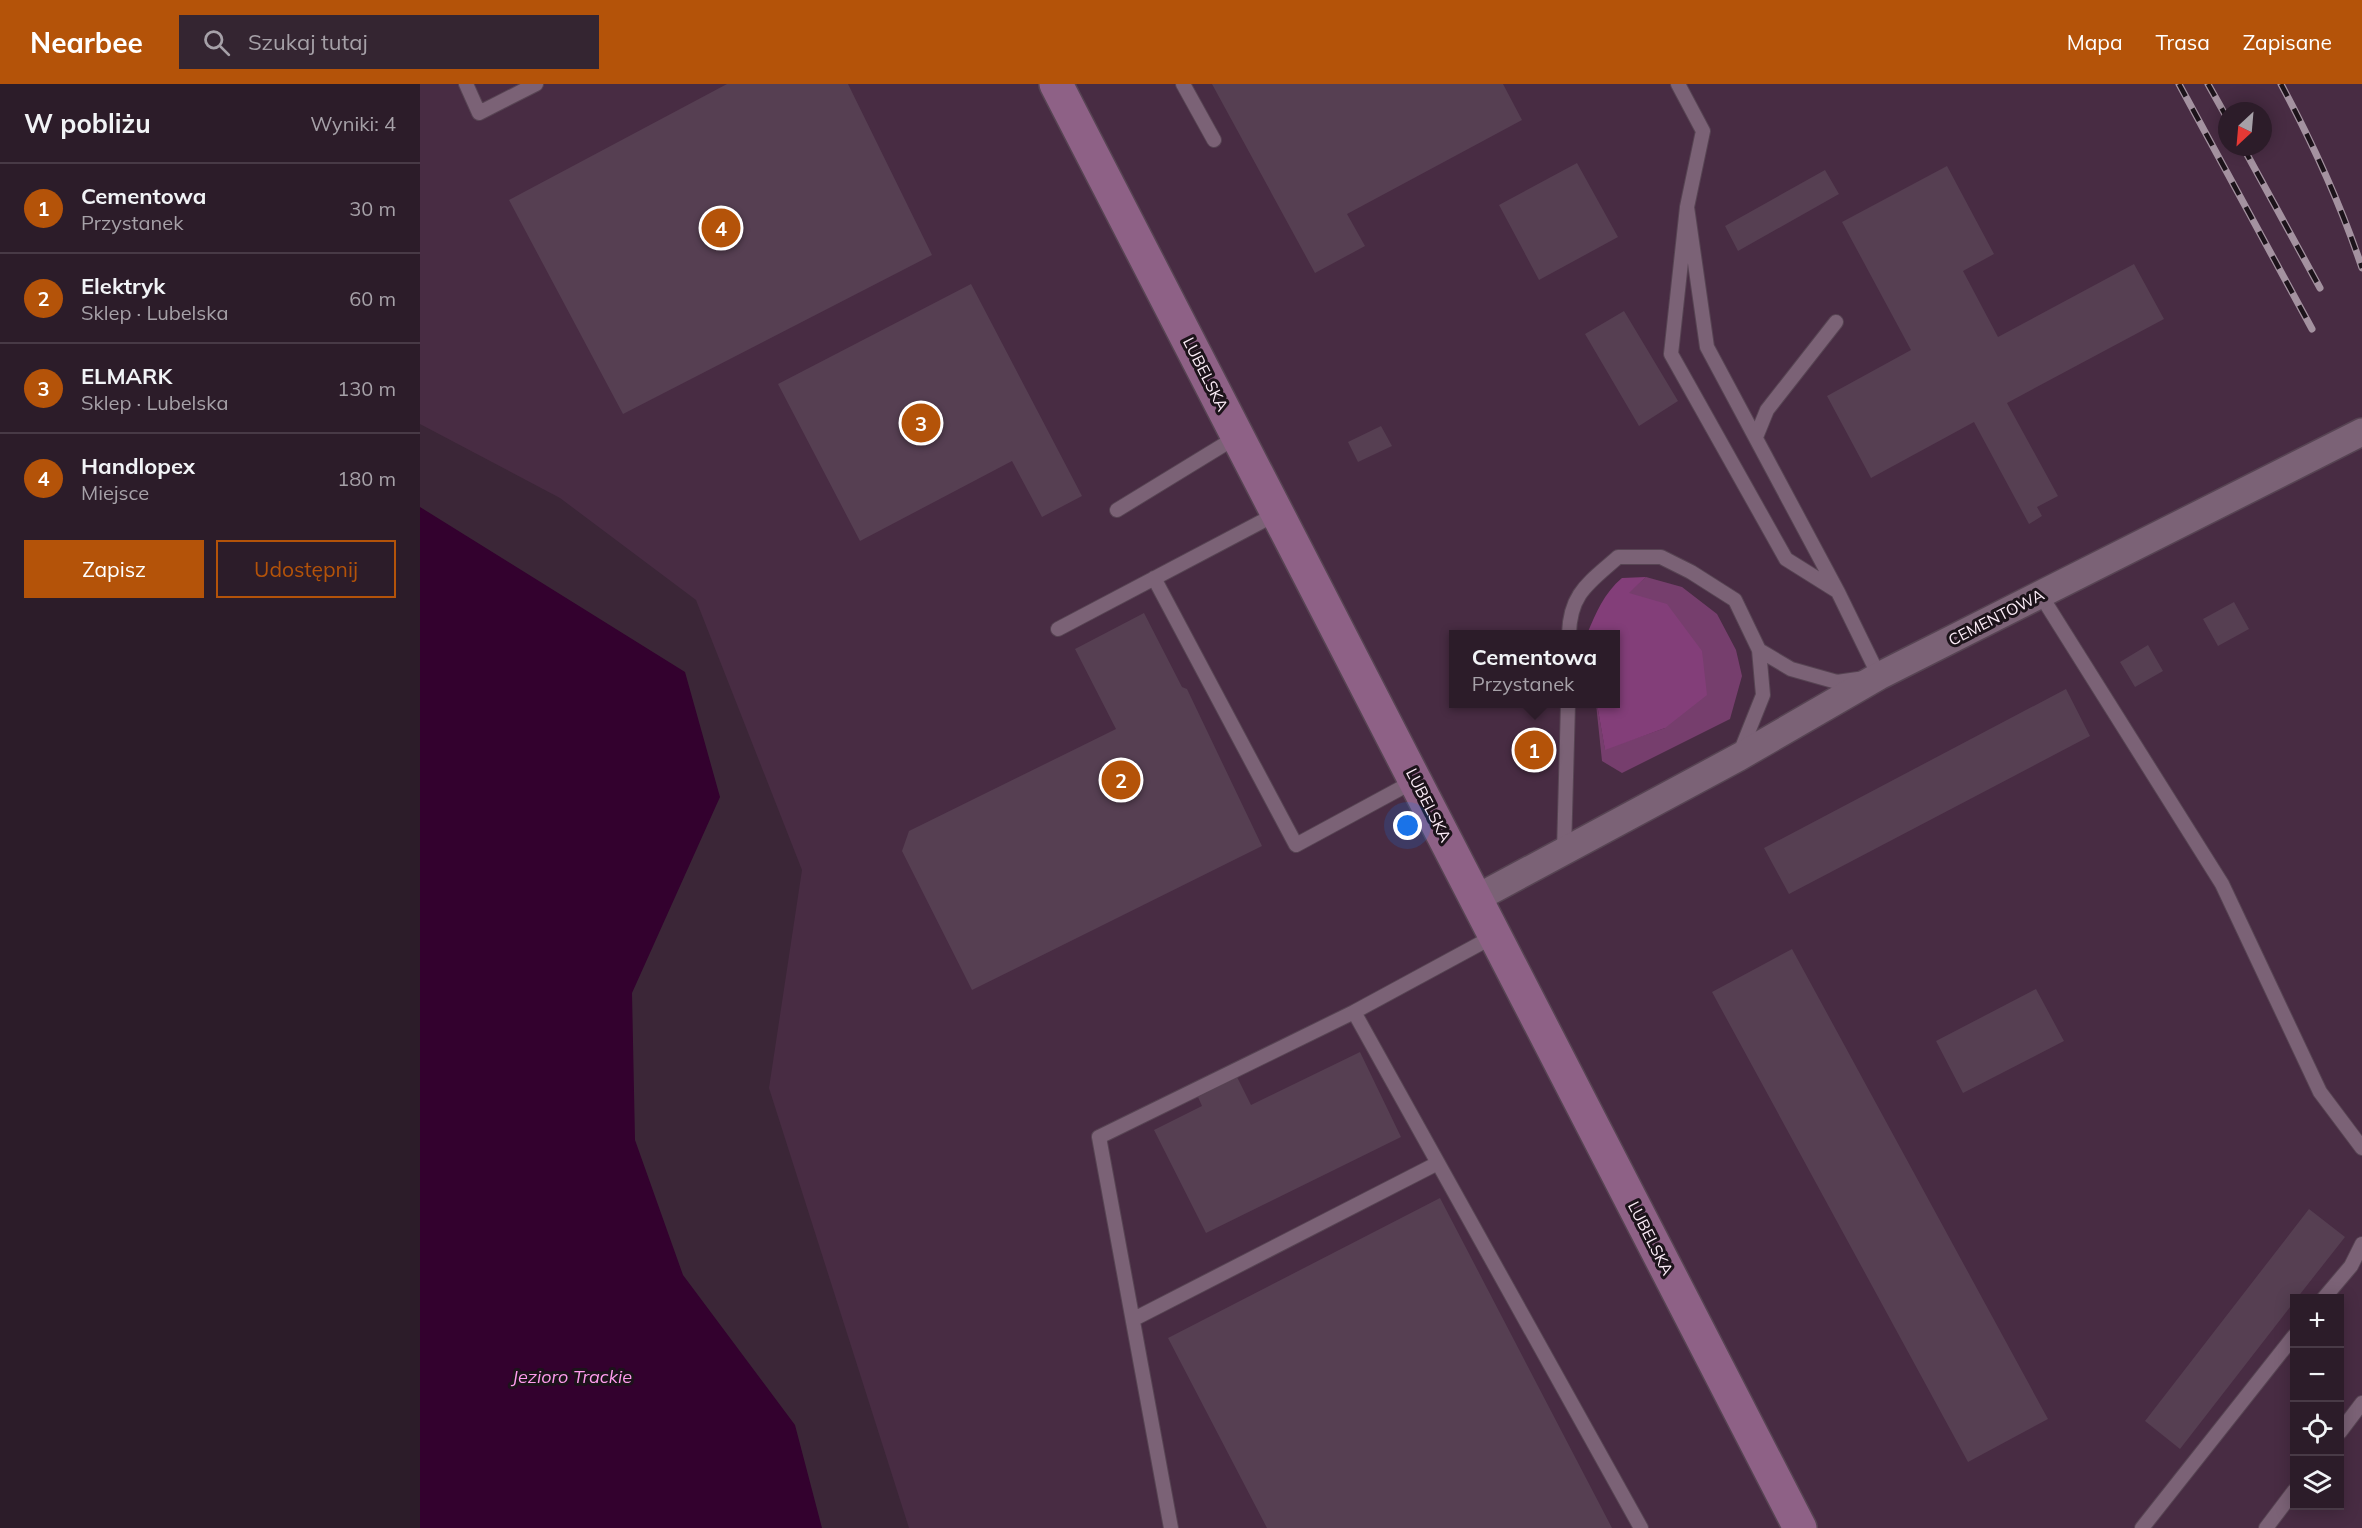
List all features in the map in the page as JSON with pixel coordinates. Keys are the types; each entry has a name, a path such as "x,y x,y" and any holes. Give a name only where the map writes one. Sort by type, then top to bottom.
{"street":[{"name":"LUBELSKA","path":"1056,84 1800,1528"},
{"name":"CEMENTOWA","path":"1477,898 1738,757 1879,676 2362,432"}],"lane":[{"path":"466,84 478,113 536,84"},
{"path":"1183,84 1214,140"},
{"path":"1678,84 1703,131 1687,207 1671,354 1786,559 1838,592"},
{"path":"1687,207 1707,347 1838,592 1879,676 1837,682 1791,669 1759,650"},
{"path":"1756,437 1767,410 1836,322"},
{"path":"1117,510 1239,436"},
{"path":"1059,629 1278,513"},
{"path":"1569,630 1570,613 1584,588 1618,557 1661,557 1691,572 1736,600 1759,650 1763,695 1738,757"},
{"path":"1154,578 1296,845 1416,780"},
{"path":"2040,594 2222,884 2320,1092 2362,1149"},
{"path":"1564,851 1568,708"},
{"path":"1171,1528 1099,1137 1354,1012 1496,935"},
{"path":"1354,1012 1641,1528"},
{"path":"1134,1319 1438,1163"},
{"path":"2328,1294 2350,1266 2362,1244"},
{"path":"2142,1528 2290,1342"},
{"path":"2344,1427 2362,1403"},
{"path":"2270,1527 2290,1498"}],"shaded area":[{"path":"420,84 2362,84 2362,1528 909,1528 769,1088 802,870 696,600 560,498 420,424"},
{"path":"1646,577 1682,587 1717,614 1736,650 1742,676 1730,719 1622,773 1602,761 1596,708 1605,749 1665,728 1628,593"},
{"path":"1646,577 1629,593 1667,604 1702,651 1707,695 1665,728 1605,750 1598,708 1620,708 1620,630 1589,630 1601,604 1622,578"}],"water":[{"name":"Jezioro Trackie","path":"420,507 685,672 720,797 632,993 635,1140 683,1275 795,1425 822,1528 420,1528"}],"building":[{"path":"727,84 848,84 932,255 623,414 509,200"},
{"path":"1212,84 1503,84 1522,120 1347,214 1365,246 1315,273"},
{"path":"1577,163 1618,237 1539,280 1499,205"},
{"path":"1947,166 1994,254 1963,271 1998,337 2134,264 2164,319 2007,403 2058,496 2037,507 2042,516 2029,524 1974,422 1871,478 1827,396 1911,350 1842,222"},
{"path":"1825,170 1839,194 1738,251 1725,226"},
{"path":"971,284 1082,496 1042,517 1012,461 860,541 778,384"},
{"path":"1624,311 1678,401 1639,426 1585,334"},
{"path":"1381,426 1392,446 1358,462 1348,442"},
{"path":"2234,602 2249,629 2218,646 2203,619"},
{"path":"1144,613 1182,687 1187,689 1262,846 972,990 902,851 909,831 1116,729 1075,649"},
{"path":"2148,645 2163,671 2135,687 2120,662"},
{"path":"2066,689 2090,736 1789,894 1764,848"},
{"path":"1792,949 2048,1419 1968,1462 1712,992"},
{"path":"2036,989 2064,1041 1963,1093 1936,1041"},
{"path":"1360,1052 1401,1137 1206,1233 1154,1130 1202,1106 1198,1097 1237,1077 1251,1105"},
{"path":"1440,1198 1612,1528 1267,1528 1168,1338"},
{"path":"2309,1209 2345,1237 2300,1294 2290,1294 2290,1307 2180,1449 2145,1421"}],"railway":[{"path":"2179,84 2312,329"},
{"path":"2208,84 2218,102"},
{"path":"2281,84 2325,174 2362,268"},
{"path":"2248,156 2320,288"}],"place":[{"name":"Handlopex","path":"721,228"},
{"name":"ELMARK","path":"921,423"},
{"name":"Cementowa","path":"1534,750"},
{"name":"Elektryk","path":"1121,780"}]}
